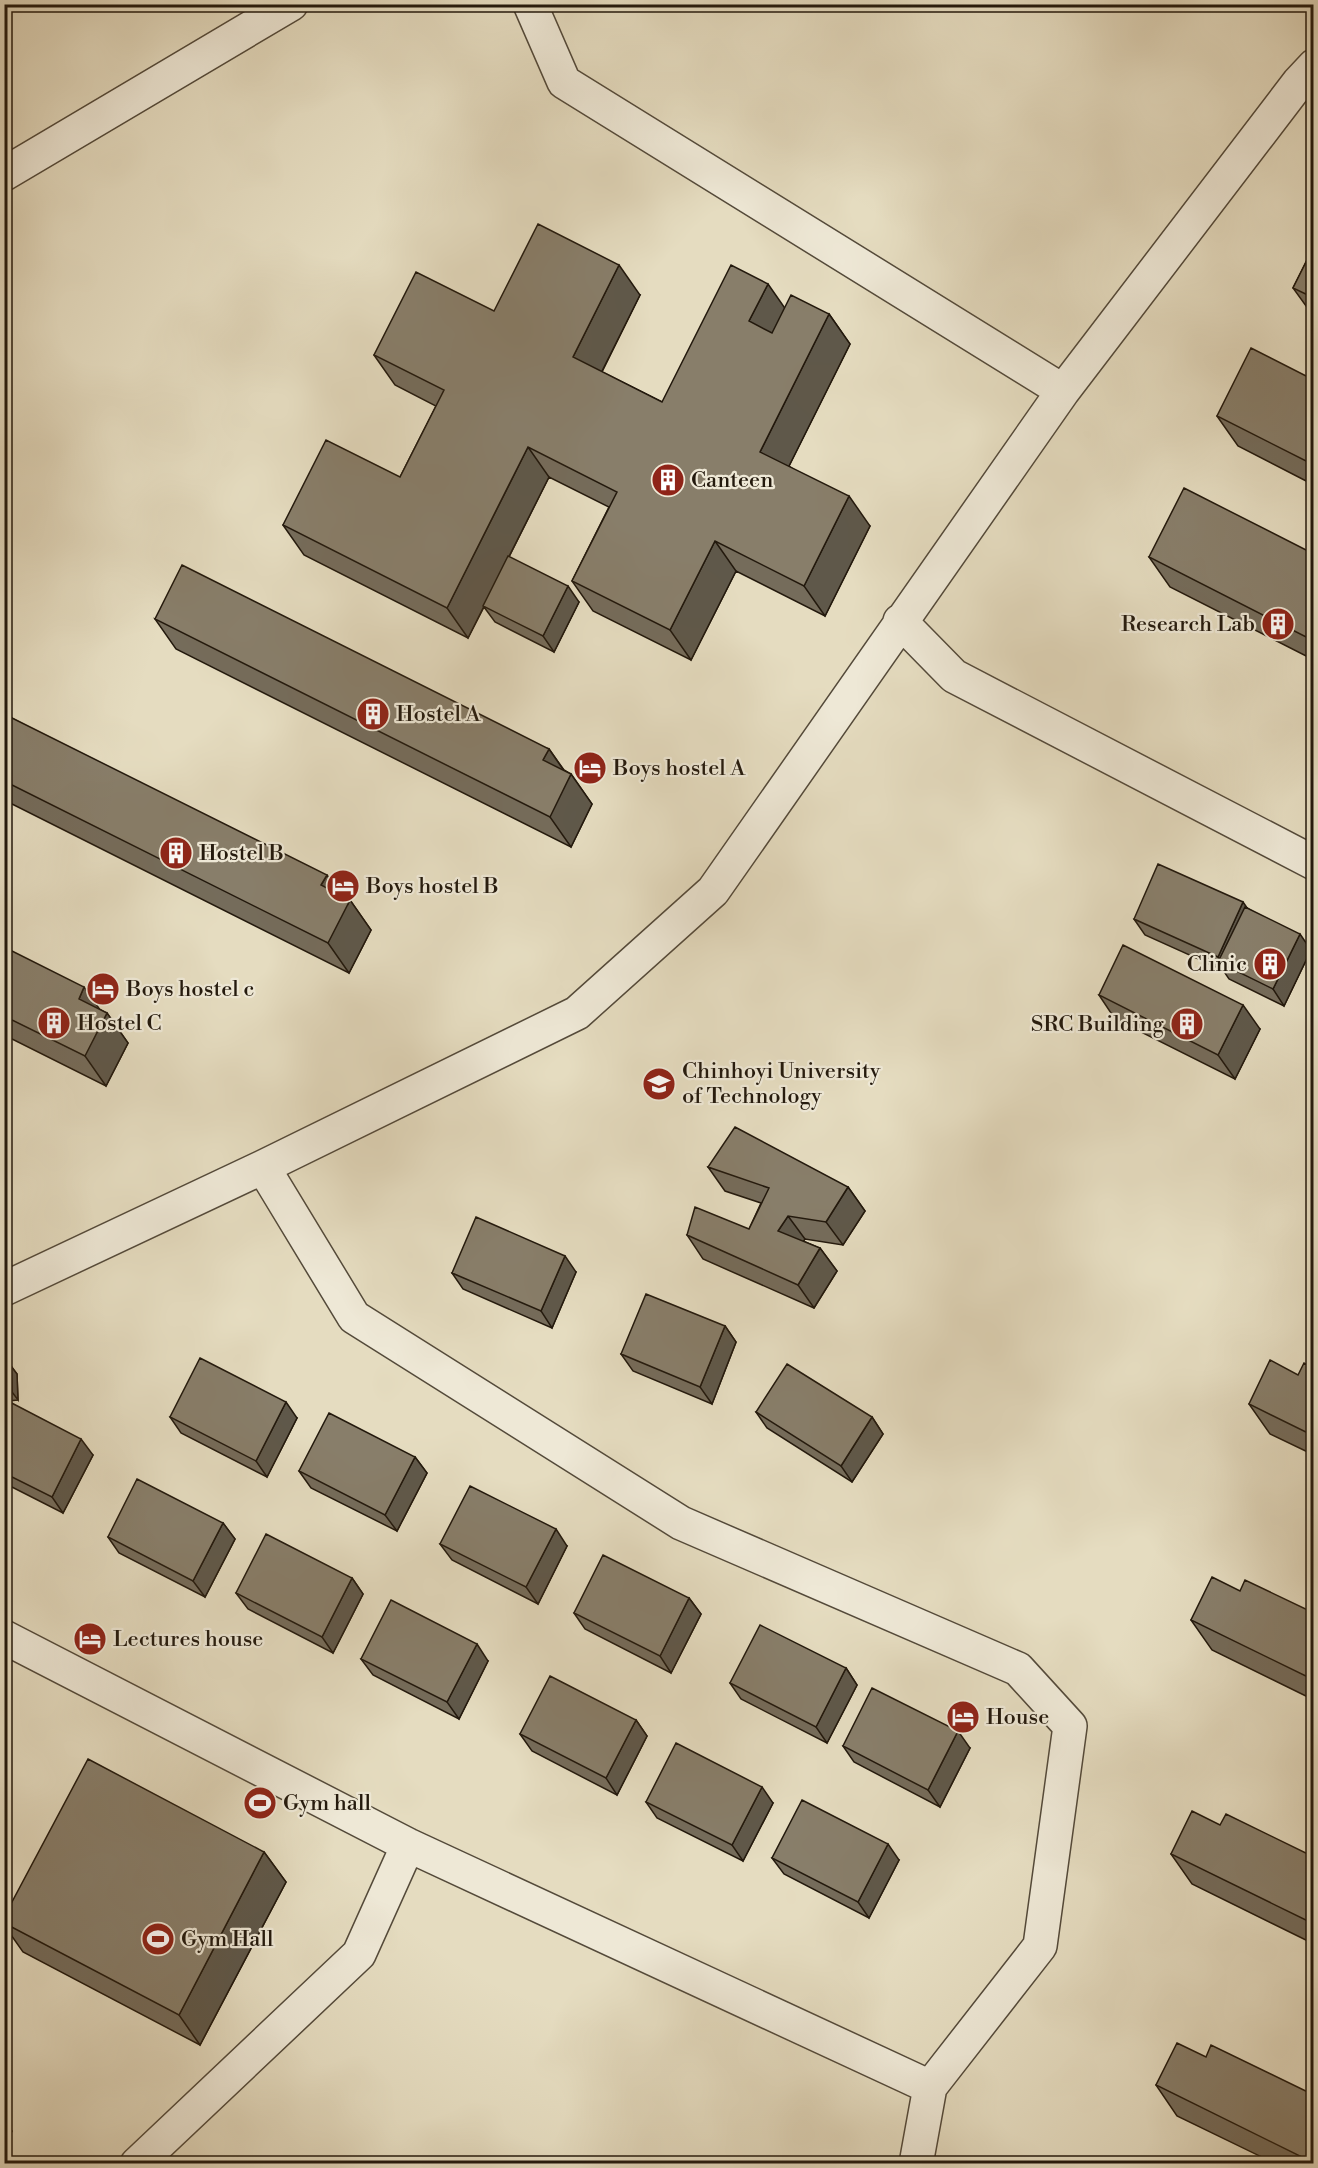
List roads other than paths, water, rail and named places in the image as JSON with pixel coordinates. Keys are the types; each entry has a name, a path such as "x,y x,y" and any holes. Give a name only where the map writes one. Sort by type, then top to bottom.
{"lane":[{"path":"4,174 291,4"},
{"path":"530,4 564,82 1063,391"},
{"path":"4,1289 263,1167 578,1013 714,891 900,621 1063,391 1292,91 1314,66"},
{"path":"900,621 954,676 1314,863"},
{"path":"263,1167 354,1317 681,1523 1018,1669 1070,1726 1040,1946 930,2087 916,2163"},
{"path":"4,1637 408,1845 930,2087"},
{"path":"137,2163 359,1954 408,1845"}],"place":[{"name":"Canteen","path":"668,480"},
{"name":"Research Lab","path":"1278,624"},
{"name":"Hostel A","path":"373,714"},
{"name":"Boys hostel A","path":"590,768"},
{"name":"Hostel B","path":"176,853"},
{"name":"Boys hostel B","path":"343,886"},
{"name":"Clinic","path":"1270,964"},
{"name":"Boys hostel c","path":"103,989"},
{"name":"Hostel C","path":"54,1023"},
{"name":"SRC Building","path":"1187,1024"},
{"name":"Chinhoyi University of Technology","path":"659,1084"},
{"name":"Lectures house","path":"90,1639"},
{"name":"House","path":"963,1717"},
{"name":"Gym hall","path":"260,1803"},
{"name":"Gym Hall","path":"158,1939"}]}
